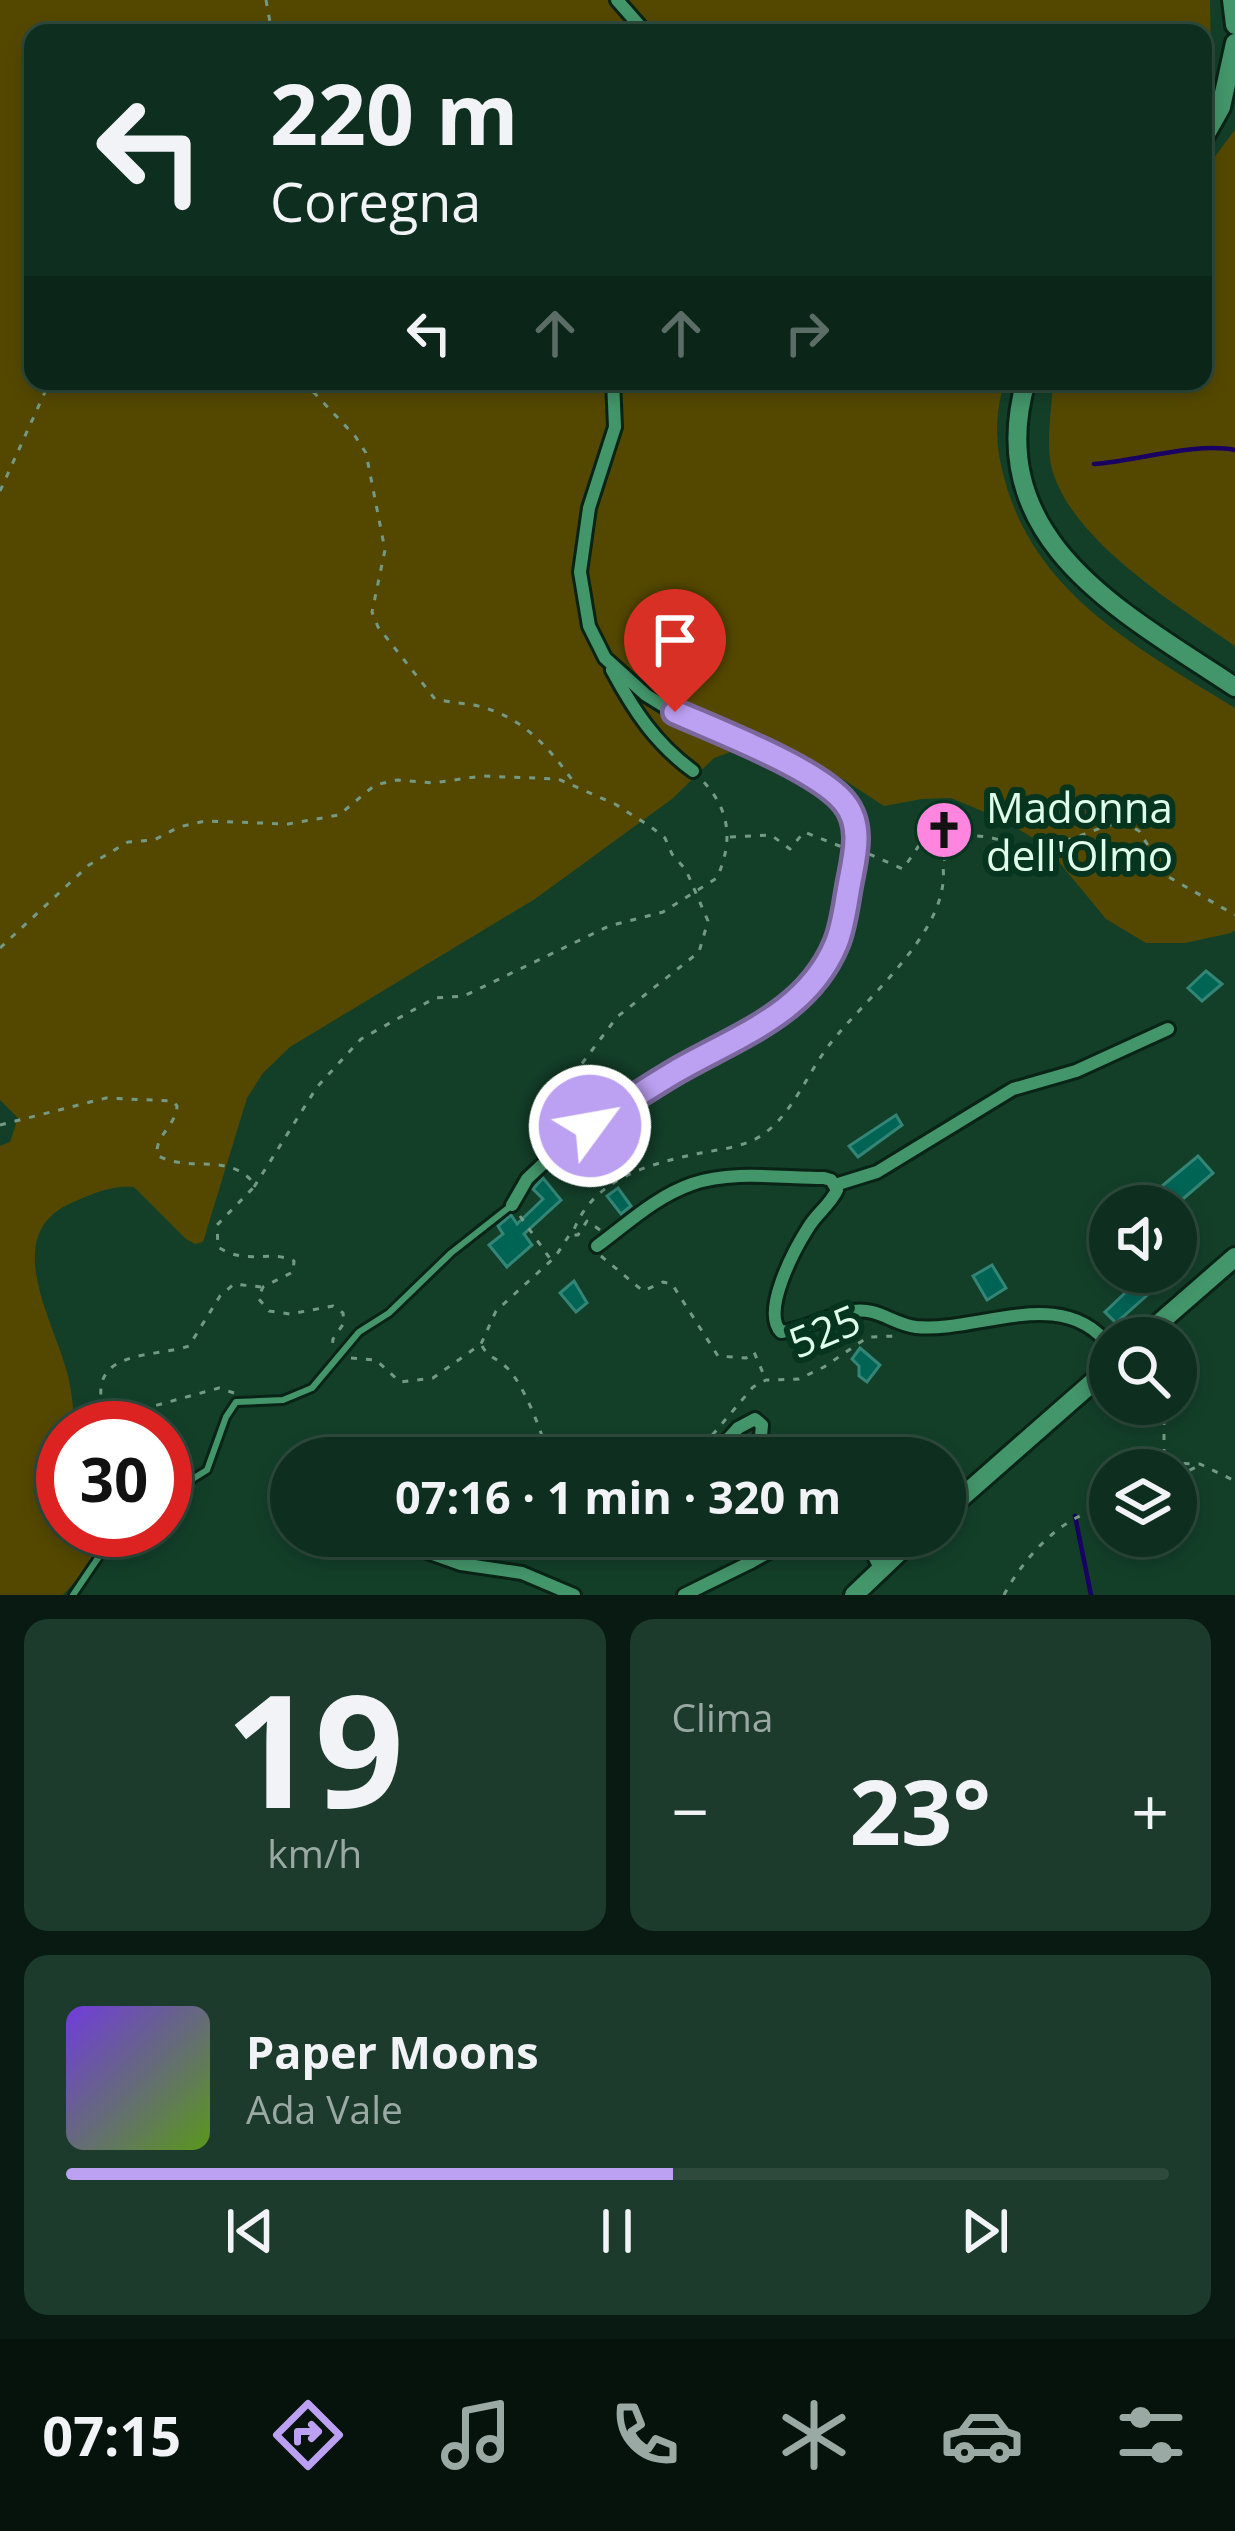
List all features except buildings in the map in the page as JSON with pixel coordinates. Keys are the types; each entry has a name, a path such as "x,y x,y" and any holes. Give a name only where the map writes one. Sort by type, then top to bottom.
{"main road":[{"path":"1232,0 1235,25"},
{"path":"1212,124 1221,107 1235,43"},
{"path":"1024,390 1018,424 1021,462 1030,506 1048,538 1101,598 1235,687"},
{"path":"1166,1317 1235,1257"},
{"path":"966,1494 1089,1385"},
{"path":"854,1595 892,1557"}],"street":[{"path":"617,0 638,24"},
{"path":"614,390 616,427 589,508 580,572 589,626 640,722 694,771"},
{"path":"512,1204 527,1179 556,1151 674,1073 772,1019 810,986 837,942 856,851 856,827 848,806 827,785 675,712 646,695 605,658"},
{"path":"597,1246 649,1207 694,1183 725,1178 824,1178 835,1185 877,1172 1013,1089 1076,1071 1168,1029"},
{"path":"835,1185 835,1196 810,1225 789,1264 772,1311 773,1323 781,1332 868,1310 917,1327 1034,1314 1057,1315 1089,1327"},
{"path":"730,1437 755,1419 762,1425 761,1437"},
{"path":"441,1557 522,1573 574,1595"},
{"path":"747,1557 752,1562"},
{"path":"684,1595 761,1557"},
{"path":"874,1557 880,1568"}],"lane":[{"path":"192,1480 207,1471 230,1410 242,1400 283,1400 323,1378 358,1333 389,1313 451,1253 512,1204"},
{"path":"73,1595 99,1557"}],"path":[{"path":"0,491 46,390"},
{"path":"312,390 366,453 385,550 372,612 378,626 435,699 476,705 522,724 548,748 578,788"},
{"path":"242,1400 227,1388 219,1388 121,1414 103,1408 100,1392 107,1372 121,1360 189,1346 220,1296 234,1284 262,1287 296,1268 284,1256 232,1256 218,1247 215,1235 221,1219 247,1198 316,1087 361,1039 435,998 464,996 609,926 663,912 717,878 730,837 717,796 694,771"},
{"path":"0,948 89,865 128,842 154,840 205,820 288,824 339,814 374,785 397,780 558,778 615,804 665,838 709,921 698,952 617,1017 541,1118 556,1151"},
{"path":"941,860 968,848 972,836 1029,846 1062,842 1122,821 1139,831 1167,876 1235,914"},
{"path":"262,1287 258,1298 269,1311 290,1314 333,1306 343,1313 344,1323 332,1345 338,1359 376,1360 400,1382 433,1378 481,1345 496,1311 551,1261 613,1180 637,1169 718,1152 768,1131 832,1040 918,940 936,908 944,872 941,860 922,841 903,868 804,832 790,848 771,835 730,837"},
{"path":"0,1125 106,1098 168,1099 177,1111 157,1142 159,1159 235,1166 251,1180 253,1189"},
{"path":"512,1204 551,1261"},
{"name":"525","path":"571,1232 575,1237 589,1221 600,1231 597,1246 606,1261 643,1291 663,1282 672,1284 713,1352 721,1359 746,1358 754,1352 766,1380 799,1379 868,1337 908,1336"},
{"path":"481,1345 525,1395 540,1437"},
{"path":"709,1437 739,1399 766,1380"},
{"path":"1165,1425 1166,1460 1174,1466 1200,1464 1235,1481"},
{"path":"1004,1595 1015,1573 1054,1534 1089,1514"}],"shaded area":[{"path":"0,0 1210,0 1210,24 24,24 24,390 1002,390 998,443 1005,481 1041,557 1096,616 1235,708 1235,930 1185,943 1146,943 1106,919 1045,845 1001,819 951,798 884,806 824,767 761,741 714,758 672,799 535,899 290,1047 263,1073 247,1098 203,1242 186,1239 134,1187 94,1193 50,1217 38,1235 37,1280 72,1401 36,1401 36,1557 92,1557 63,1595 0,1595 0,1146 10,1142 18,1118 0,1100"},
{"path":"1235,130 1235,646 1101,544 1061,492 1049,445 1052,390 1212,390 1212,160"}],"waterway":[{"path":"1094,464 1184,450 1235,450"},
{"path":"1075,1516 1091,1595"}],"place":[{"name":"Madonna dell'Olmo","path":"944,830"}],"route":[{"path":"590,1126 789,1006 810,986 837,942 846,899 857,843 848,806 827,785 675,712"}]}
